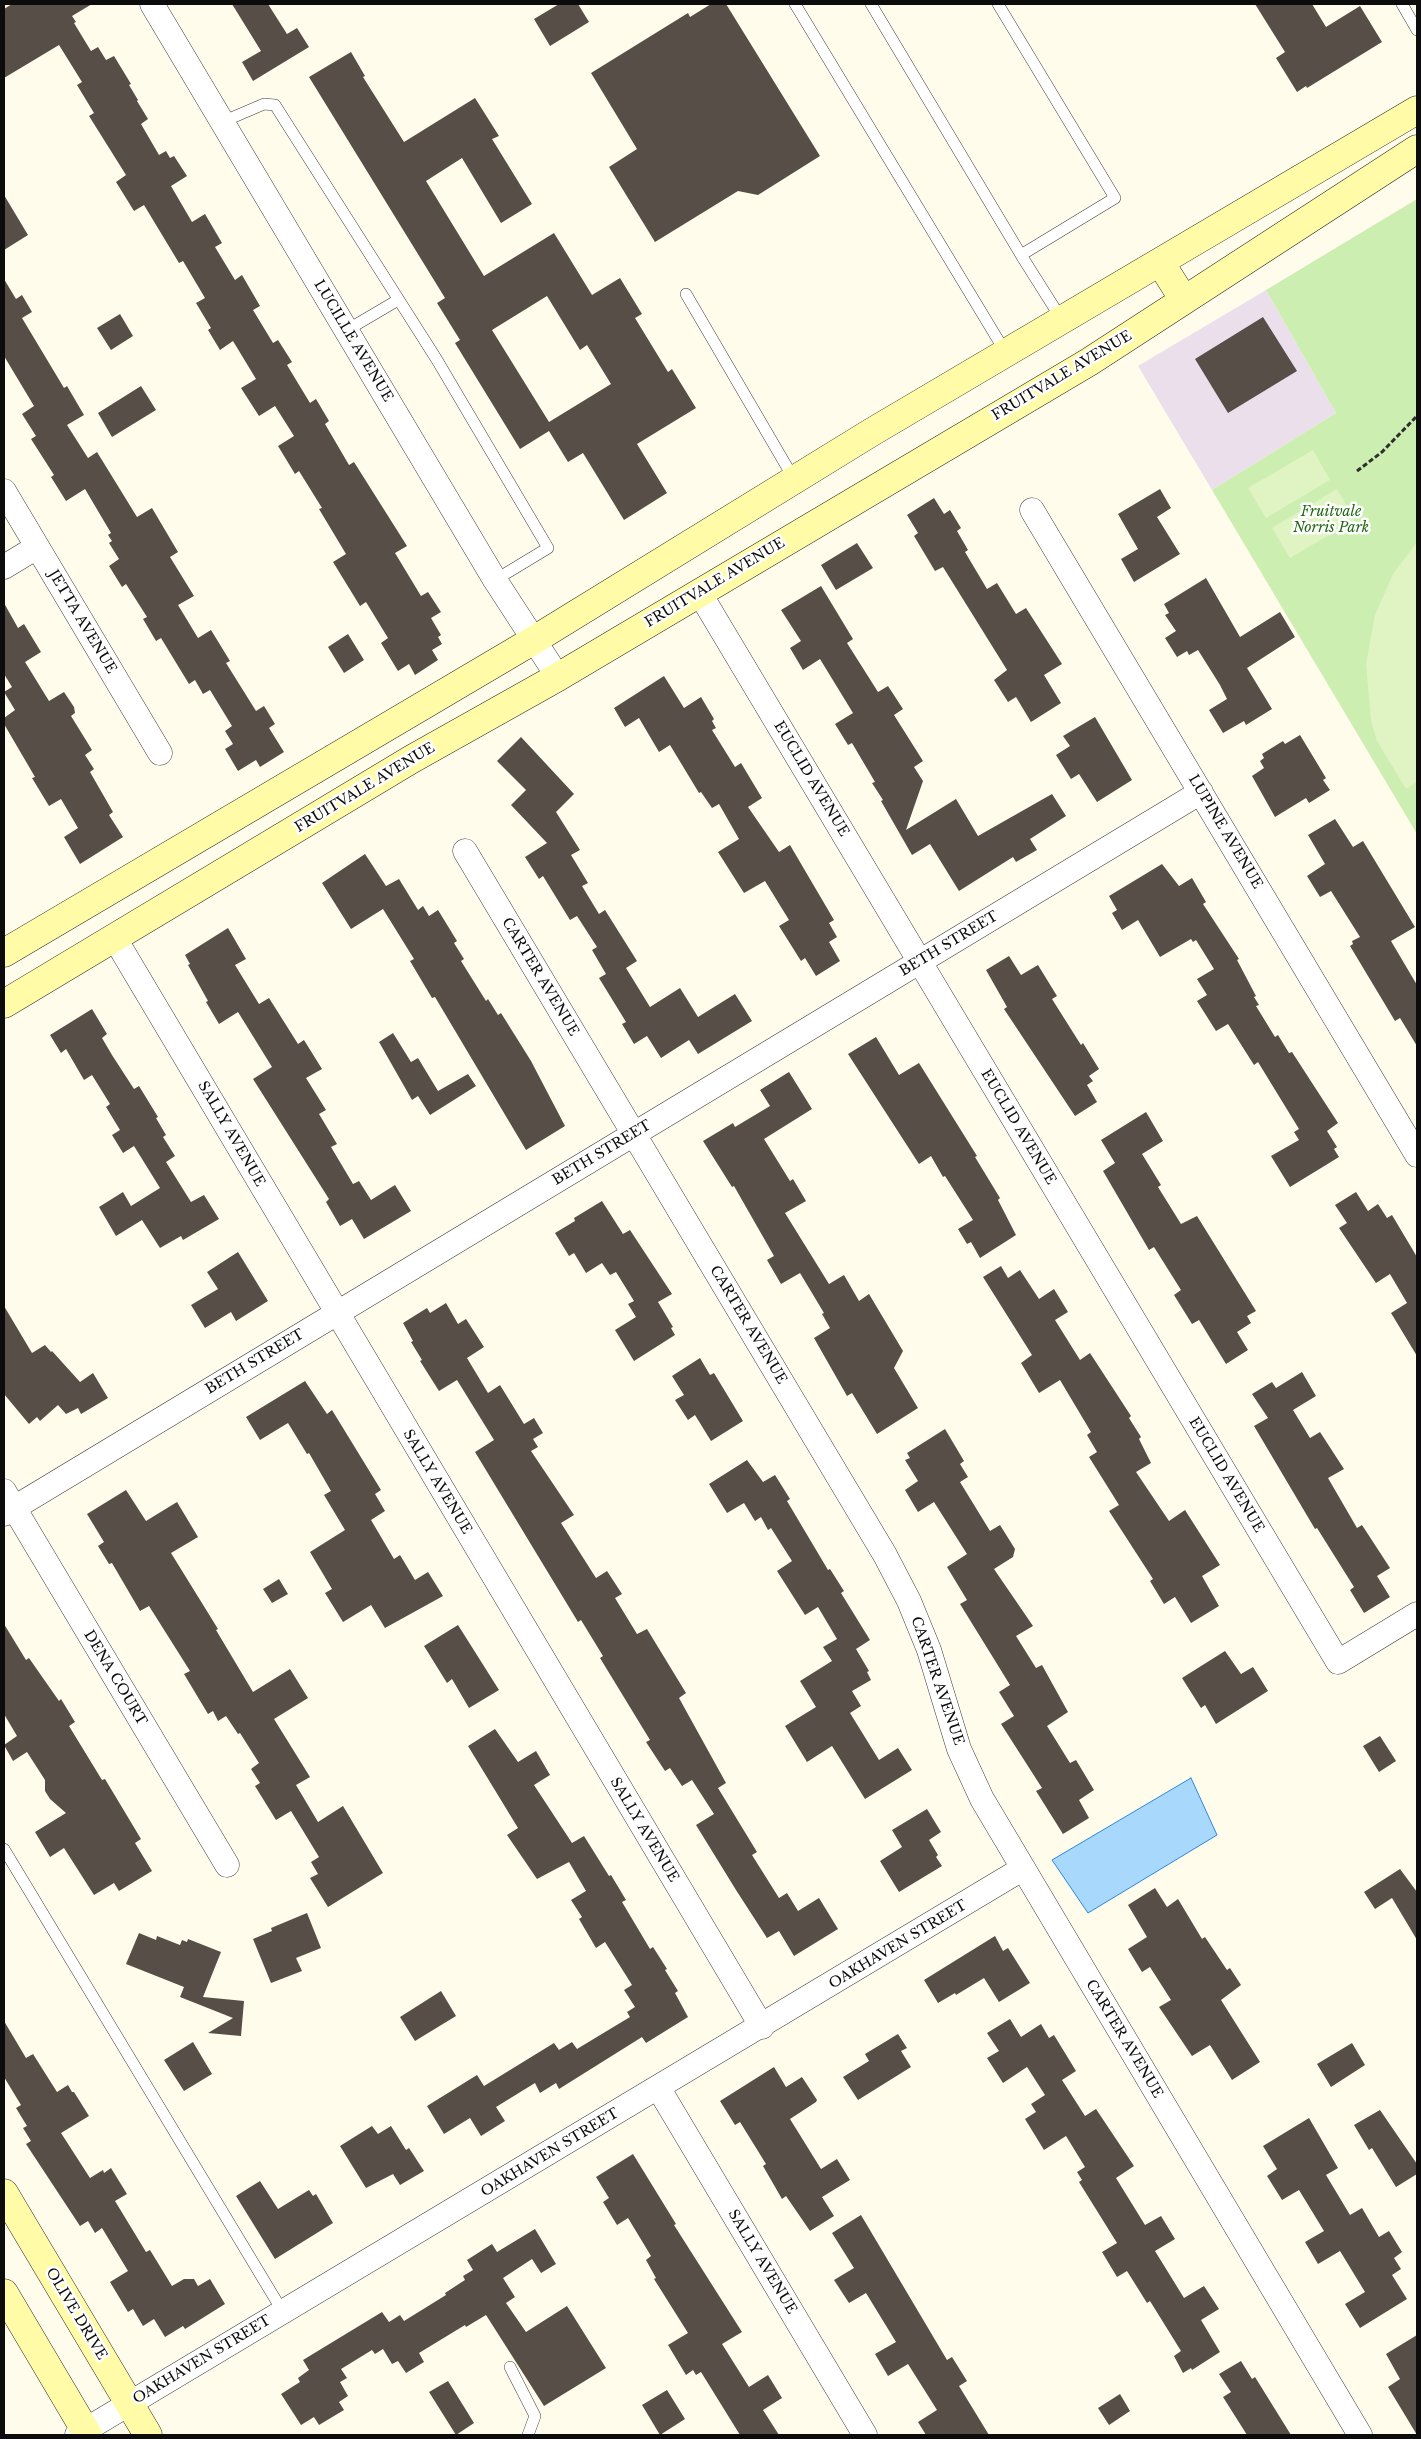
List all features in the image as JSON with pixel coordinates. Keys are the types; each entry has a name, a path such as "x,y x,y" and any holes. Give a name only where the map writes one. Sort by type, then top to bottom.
{"main road":[{"path":"4,953 534,640 794,479 1417,110"},
{"name":"FRUITVALE AVENUE","path":"4,1004 412,759 558,677 1089,362 1417,149"},
{"path":"1160,262 1184,300"},
{"name":"OLIVE DRIVE","path":"4,2193 148,2435"},
{"path":"4,2293 83,2434"}],"street":[{"name":"LUCILLE AVENUE","path":"152,4 495,580 558,677"},
{"name":"JETTA AVENUE","path":"4,492 160,753"},
{"name":"LUPINE AVENUE","path":"1032,510 1417,1155"},
{"path":"4,567 37,547"},
{"name":"EUCLID AVENUE","path":"699,592 1338,1662 1417,1614"},
{"name":"BETH STREET","path":"7,1504 336,1314 1201,792"},
{"name":"CARTER AVENUE","path":"465,851 889,1563 909,1602 929,1650 959,1749 982,1799 1360,2435"},
{"name":"SALLY AVENUE","path":"114,937 336,1314 762,2027"},
{"name":"DENA COURT","path":"7,1504 227,1864"},
{"name":"OAKHAVEN STREET","path":"83,2434 129,2403 659,2089 1022,1869"},
{"name":"SALLY AVENUE","path":"659,2089 865,2435"}],"lane":[{"path":"795,4 1006,354"},
{"path":"871,4 1062,321"},
{"path":"998,4 1115,198 1021,255"},
{"path":"1402,4 1417,30"},
{"path":"222,122 264,104 275,105 437,360 548,548 495,580"},
{"path":"686,294 794,479"},
{"path":"347,330 398,300"},
{"path":"4,1849 283,2312"},
{"path":"510,2368 535,2416 528,2435"}],"path":[{"path":"1357,471 1382,452 1417,416"}],"shaded area":[{"path":"1266,290 1336,413 1212,490 1138,366"}],"green space":[{"name":"Fruitvale Norris Park","path":"1417,199 1417,834 1212,490 1336,413 1266,290"},
{"path":"1313,450 1330,480 1266,518 1248,488"},
{"path":"1337,489 1355,520 1290,558 1272,528"},
{"path":"1417,542 1417,782 1406,789 1377,741 1371,721 1366,664 1375,615 1393,574"}],"water":[{"path":"1191,1778 1217,1835 1088,1913 1052,1860"}],"building":[{"path":"12,4 92,4 72,16 76,22 74,23 91,51 98,47 106,60 114,56 131,84 129,85 148,119 141,124 159,155 166,151 170,158 174,156 187,176 171,186 192,222 205,214 222,243 215,247 235,280 242,275 260,306 253,310 273,343 278,340 292,362 287,365 310,403 316,399 329,421 325,424 349,465 354,462 407,546 395,553 421,596 428,592 441,612 431,618 441,635 438,637 442,644 432,650 438,660 415,675 409,664 398,671 381,643 388,638 366,602 360,606 333,562 346,554 319,509 322,508 299,471 295,474 278,446 294,436 275,406 259,416 241,388 256,379 233,341 220,350 208,330 211,328 196,303 205,298 183,261 179,263 144,205 134,211 116,182 126,175 89,116 94,113 77,85 82,82 59,45 4,78 4,9"},
{"path":"232,4 268,4 287,34 297,28 309,47 253,81 242,62 261,51"},
{"path":"559,4 578,4 589,22 550,46 534,19"},
{"path":"711,4 726,4 820,156 758,195 738,191 655,242 609,167 637,149 591,73 688,13 690,17"},
{"path":"1255,4 1312,4 1326,27 1360,6 1382,42 1307,88 1306,86 1297,92 1276,58 1285,52"},
{"path":"351,52 365,76 363,77 404,142 475,98 499,136 492,139 532,204 501,223 462,158 426,181 484,276 554,233 592,295 620,278 642,314 635,318 668,372 672,369 696,408 637,444 667,493 624,520 583,453 568,462 549,431 520,449 455,343 460,340 437,303 445,298 309,77","holes":["547,296 580,350 587,345 611,384 549,422 492,330"]},
{"path":"4,195 28,235 4,250"},
{"path":"4,279 16,299 22,295 32,312 22,318 64,388 67,386 84,415 67,425 88,458 97,452 137,517 152,508 178,552 170,557 194,596 178,605 198,638 211,630 230,661 226,663 256,711 264,706 275,724 269,728 284,752 260,767 256,760 238,771 225,749 233,744 225,731 232,726 210,690 203,694 195,680 189,684 161,638 156,641 143,619 147,617 126,584 122,587 109,566 119,559 109,543 112,541 108,535 111,533 85,489 66,501 51,477 54,475 31,439 36,436 22,414 34,406 4,356"},
{"path":"120,314 133,336 111,350 97,328"},
{"path":"1263,317 1297,371 1228,413 1195,359"},
{"path":"141,386 156,410 112,437 98,413"},
{"path":"1160,489 1171,508 1157,517 1180,554 1134,582 1121,559 1138,549 1118,514"},
{"path":"934,498 944,514 950,510 961,528 957,531 968,550 965,552 987,589 997,583 1016,614 1026,608 1062,664 1044,675 1061,703 1031,722 1016,697 1008,702 994,680 1007,670 943,567 935,571 914,536 918,533 907,515"},
{"path":"857,543 873,568 836,590 821,565"},
{"path":"1206,578 1240,637 1280,612 1295,637 1247,668 1272,709 1246,725 1244,721 1223,733 1209,710 1227,699 1220,685 1198,650 1189,655 1187,651 1177,657 1165,638 1176,631 1165,615 1169,613 1164,604"},
{"path":"821,586 853,639 847,643 878,692 888,686 903,709 894,715 923,761 914,767 923,781 906,830 956,799 978,836 1052,794 1066,816 1030,839 1037,850 1016,862 1013,857 959,891 930,844 912,855 881,801 883,800 872,783 875,782 852,743 848,745 835,724 853,713 820,659 803,670 790,648 801,641 781,610"},
{"path":"4,603 18,628 24,624 41,652 25,662 49,701 64,692 74,707 75,713 71,716 92,750 85,755 94,769 90,772 113,812 109,815 123,837 80,864 64,837 78,828 61,799 49,806 32,778 35,777 4,724 4,718 15,710 4,692 12,687 4,674"},
{"path":"348,634 364,660 344,673 328,647"},
{"path":"664,676 684,708 701,697 714,719 712,721 716,728 712,730 735,767 741,763 762,798 748,807 779,852 790,845 834,920 829,923 837,937 829,942 840,961 816,976 805,958 801,961 779,926 789,920 765,881 744,893 718,852 739,839 719,804 712,808 701,792 699,793 670,745 659,752 639,718 625,727 614,708"},
{"path":"1095,717 1132,780 1097,802 1079,774 1071,779 1056,755 1070,746 1063,736"},
{"path":"1300,735 1326,778 1323,780 1330,790 1309,803 1306,798 1275,817 1252,776 1264,768 1260,761 1264,758 1262,754 1283,741 1285,744"},
{"path":"521,737 574,794 556,812 580,850 571,855 588,883 582,886 599,914 605,910 637,961 626,968 650,1007 680,988 698,1017 735,994 752,1021 698,1054 689,1040 661,1058 647,1036 634,1044 622,1024 626,1022 599,978 606,974 592,950 597,947 577,916 570,920 543,876 539,879 525,857 547,843 511,805 526,790 497,761"},
{"path":"1335,819 1353,847 1363,841 1415,927 1391,941 1417,985 1417,1046 1400,1018 1395,1021 1350,946 1353,944 1352,941 1360,937 1331,891 1320,897 1307,876 1325,864 1308,835"},
{"path":"365,854 386,886 399,879 418,910 423,906 429,916 438,910 457,941 454,943 464,959 461,961 486,1001 488,999 498,1015 501,1013 531,1061 565,1126 526,1150 435,997 432,998 410,961 414,959 383,909 351,929 322,883"},
{"path":"1162,864 1179,886 1192,878 1206,902 1203,904 1239,959 1237,960 1256,996 1254,997 1259,1005 1256,1006 1275,1037 1278,1035 1289,1053 1292,1052 1338,1123 1327,1131 1337,1147 1334,1149 1339,1157 1290,1187 1271,1156 1299,1140 1294,1132 1299,1129 1258,1062 1254,1065 1228,1024 1216,1031 1197,1001 1207,995 1197,979 1214,969 1196,940 1193,942 1191,939 1160,957 1138,920 1122,930 1112,913 1117,910 1109,896"},
{"path":"228,928 246,959 235,965 259,1004 269,998 298,1044 304,1040 322,1069 306,1078 326,1110 319,1114 337,1144 331,1147 353,1184 359,1181 371,1200 395,1185 411,1211 364,1239 352,1219 340,1226 326,1202 329,1199 253,1079 272,1067 238,1012 219,1024 188,965 190,964 185,955"},
{"path":"1009,956 1021,975 1038,965 1057,996 1052,999 1081,1045 1083,1043 1099,1069 1089,1076 1093,1081 1087,1085 1097,1102 1075,1116 1004,1009 1007,1007 986,970"},
{"path":"92,1009 107,1034 102,1038 112,1055 134,1089 139,1086 158,1117 156,1118 166,1135 163,1137 175,1156 166,1162 191,1202 204,1195 219,1219 183,1240 181,1236 160,1248 142,1220 116,1236 99,1207 123,1192 131,1206 160,1188 134,1146 123,1153 112,1135 120,1130 106,1107 110,1104 92,1075 84,1080 66,1049 61,1053 50,1035"},
{"path":"393,1033 411,1062 418,1058 438,1091 468,1074 476,1086 430,1115 418,1096 412,1100 379,1042"},
{"path":"876,1037 899,1075 919,1063 977,1156 975,1157 1000,1198 998,1200 1016,1235 980,1258 971,1242 967,1244 958,1229 973,1220 945,1176 943,1177 931,1156 919,1164 848,1054"},
{"path":"789,1072 812,1109 764,1139 790,1181 793,1179 806,1201 785,1213 829,1284 844,1275 859,1301 869,1294 903,1351 894,1368 918,1408 877,1434 852,1393 847,1396 814,1338 830,1328 822,1314 824,1313 800,1273 781,1284 767,1260 774,1256 734,1186 732,1187 703,1141 733,1123 735,1127 770,1106 760,1090"},
{"path":"1146,1112 1163,1141 1142,1154 1161,1185 1158,1187 1181,1224 1197,1216 1256,1311 1247,1316 1251,1323 1237,1332 1248,1350 1226,1364 1199,1320 1192,1324 1174,1295 1181,1290 1154,1247 1149,1250 1103,1171 1115,1163 1101,1140"},
{"path":"1356,1192 1368,1211 1378,1204 1387,1218 1392,1215 1417,1257 1417,1356 1391,1313 1407,1303 1390,1274 1376,1283 1339,1228 1347,1223 1335,1205"},
{"path":"602,1201 623,1234 630,1230 672,1294 658,1302 673,1327 671,1328 675,1335 634,1361 615,1330 636,1317 628,1304 634,1301 616,1272 610,1275 602,1263 586,1273 574,1253 569,1256 555,1233 575,1221 574,1218"},
{"path":"238,1252 268,1301 236,1321 231,1312 205,1328 191,1305 218,1289 207,1272"},
{"path":"1001,1266 1008,1278 1020,1270 1039,1299 1054,1289 1068,1312 1055,1320 1080,1360 1090,1353 1131,1416 1129,1418 1141,1437 1139,1439 1151,1463 1136,1472 1169,1521 1185,1510 1220,1565 1202,1576 1219,1606 1191,1623 1175,1597 1164,1604 1150,1581 1153,1579 1109,1511 1119,1505 1089,1457 1097,1452 1087,1435 1091,1432 1060,1380 1039,1393 1021,1363 1032,1355 983,1277"},
{"path":"446,1303 458,1324 466,1319 484,1347 467,1358 488,1393 500,1385 524,1424 534,1418 543,1433 533,1439 538,1447 531,1451 574,1515 561,1523 596,1578 607,1571 622,1594 615,1598 637,1634 647,1629 686,1693 679,1698 726,1783 718,1788 757,1852 752,1855 779,1898 787,1893 798,1911 819,1898 838,1929 794,1956 779,1931 767,1938 736,1890 696,1825 714,1814 692,1780 682,1786 670,1768 665,1771 646,1742 650,1740 600,1658 603,1656 581,1620 578,1622 475,1452 494,1440 457,1380 439,1391 420,1361 422,1360 411,1342 413,1341 403,1323 427,1308 430,1313"},
{"path":"4,1306 32,1353 45,1345 80,1382 93,1373 108,1398 81,1414 78,1408 66,1414 58,1405 40,1421 37,1417 29,1424 4,1394"},
{"path":"700,1358 710,1375 714,1373 743,1421 711,1441 695,1415 688,1420 675,1400 684,1395 672,1376"},
{"path":"1302,1372 1316,1396 1293,1410 1310,1438 1320,1432 1344,1469 1328,1478 1357,1528 1362,1525 1390,1568 1377,1576 1390,1597 1364,1613 1350,1590 1354,1587 1317,1528 1315,1529 1254,1426 1268,1418 1252,1394 1272,1382 1276,1388"},
{"path":"305,1381 327,1414 332,1410 381,1490 375,1494 385,1511 371,1520 394,1559 400,1555 415,1580 428,1572 443,1596 385,1628 371,1605 343,1622 325,1593 332,1589 310,1552 345,1530 324,1495 331,1491 309,1453 307,1454 288,1423 260,1440 246,1417"},
{"path":"945,1429 964,1461 960,1464 968,1477 960,1482 990,1531 1000,1525 1015,1549 1013,1557 994,1569 1033,1626 1016,1636 1036,1668 1042,1665 1068,1712 1047,1726 1070,1763 1076,1760 1094,1790 1079,1800 1089,1818 1063,1834 1036,1791 1042,1788 1001,1724 1014,1716 999,1692 1010,1685 960,1604 967,1600 947,1567 967,1554 934,1502 918,1512 905,1490 918,1481 905,1460 910,1458 907,1453"},
{"path":"747,1460 763,1482 775,1475 790,1499 787,1501 828,1570 830,1569 844,1591 841,1593 870,1640 856,1649 869,1671 867,1672 871,1680 852,1691 861,1706 850,1713 879,1760 898,1748 912,1770 865,1799 832,1746 807,1762 785,1726 816,1707 800,1681 832,1661 823,1647 837,1639 818,1607 805,1615 777,1571 792,1561 771,1528 768,1530 761,1517 755,1521 744,1503 727,1513 709,1484"},
{"path":"126,1490 146,1521 177,1502 198,1537 171,1553 218,1629 216,1630 253,1692 290,1669 308,1698 274,1719 310,1777 296,1785 318,1822 343,1806 383,1873 328,1907 310,1878 318,1874 311,1862 319,1857 291,1811 276,1820 255,1786 260,1783 251,1769 259,1763 240,1733 238,1734 226,1716 218,1721 213,1711 208,1714 184,1674 190,1671 149,1606 140,1611 112,1563 109,1564 98,1546 104,1542 87,1514"},
{"path":"279,1579 288,1594 272,1603 263,1589"},
{"path":"4,1624 26,1660 29,1658 59,1701 61,1699 75,1722 69,1726 102,1780 105,1779 141,1839 135,1843 152,1871 119,1891 114,1883 94,1895 64,1848 50,1857 35,1832 66,1813 50,1799 45,1791 45,1780 27,1752 13,1761 4,1745 17,1736 4,1714"},
{"path":"458,1625 499,1690 469,1708 452,1679 447,1683 424,1646"},
{"path":"1225,1651 1241,1674 1253,1667 1268,1691 1216,1724 1205,1705 1201,1708 1182,1678"},
{"path":"495,1729 518,1762 536,1751 550,1775 534,1785 572,1843 584,1836 609,1876 611,1875 626,1900 622,1902 650,1949 653,1947 667,1969 665,1970 678,1991 675,1993 688,2017 646,2043 642,2037 559,2089 556,2083 540,2093 535,2083 496,2107 505,2121 481,2136 470,2118 444,2134 427,2106 477,2075 484,2086 554,2043 559,2050 572,2042 577,2049 630,2017 627,2012 635,2007 624,1990 632,1985 605,1942 596,1948 579,1919 582,1917 571,1900 586,1891 569,1862 537,1879 507,1835 518,1828 468,1746"},
{"path":"1380,1736 1396,1761 1379,1772 1363,1746"},
{"path":"927,1809 941,1832 929,1840 942,1866 899,1892 880,1861 902,1847 892,1830"},
{"path":"1400,1869 1417,1892 1417,1940 1392,1898 1375,1909 1364,1892"},
{"path":"1155,1888 1167,1907 1178,1899 1202,1939 1205,1937 1227,1970 1230,1968 1241,1985 1221,2000 1260,2062 1232,2080 1210,2045 1192,2056 1159,2007 1171,2000 1150,1967 1142,1972 1128,1949 1147,1937 1128,1905"},
{"path":"307,1913 321,1948 296,1958 302,1971 271,1983 253,1939 272,1931 271,1928"},
{"path":"139,1933 156,1940 157,1936 180,1945 182,1940 187,1942 188,1939 221,1952 203,1997 244,2001 241,2036 208,2033 233,2018 180,1997 184,1987 126,1964"},
{"path":"995,1936 1003,1951 1008,1948 1030,1983 999,2002 984,1978 956,1995 955,1993 938,2003 924,1980"},
{"path":"441,1991 456,2016 415,2041 400,2017"},
{"path":"1010,2019 1021,2037 1041,2024 1049,2038 1054,2035 1076,2071 1062,2080 1085,2116 1096,2109 1134,2166 1116,2178 1145,2225 1161,2216 1175,2239 1155,2251 1184,2298 1204,2286 1219,2309 1201,2320 1220,2352 1192,2370 1191,2368 1183,2373 1174,2356 1181,2351 1150,2301 1147,2303 1127,2271 1117,2277 1102,2252 1117,2243 1079,2182 1082,2180 1077,2172 1085,2167 1066,2136 1044,2150 1025,2119 1036,2112 1031,2104 1045,2095 1027,2067 1003,2083 987,2058 999,2051 987,2033"},
{"path":"4,2021 26,2058 33,2054 57,2092 68,2085 72,2092 74,2092 89,2116 61,2133 90,2178 103,2170 104,2173 111,2168 127,2194 115,2201 146,2252 150,2250 172,2286 184,2279 194,2279 198,2286 210,2279 225,2304 185,2329 183,2326 165,2337 154,2319 143,2326 133,2309 128,2312 110,2282 128,2271 102,2228 95,2233 88,2221 80,2226 26,2144 31,2141 23,2128 27,2126 16,2108 21,2105 4,2077"},
{"path":"898,2034 907,2048 901,2051 911,2067 858,2100 843,2077 869,2061 865,2054"},
{"path":"193,2042 212,2074 184,2091 164,2060"},
{"path":"1352,2043 1365,2065 1331,2087 1317,2064"},
{"path":"774,2067 786,2087 802,2077 817,2100 790,2119 821,2169 837,2159 850,2180 822,2197 834,2216 810,2231 786,2196 782,2199 763,2166 766,2164 740,2122 735,2125 720,2101"},
{"path":"1380,2110 1417,2164 1417,2174 1396,2187 1372,2148 1369,2150 1354,2125"},
{"path":"1309,2118 1338,2168 1326,2175 1350,2215 1362,2208 1379,2237 1389,2231 1402,2252 1394,2258 1401,2269 1392,2275 1407,2299 1360,2328 1345,2304 1365,2292 1340,2251 1318,2264 1305,2242 1324,2231 1299,2190 1282,2200 1267,2176 1277,2169 1263,2146"},
{"path":"372,2126 378,2134 391,2126 406,2150 409,2148 424,2171 400,2185 393,2174 366,2188 340,2146"},
{"path":"633,2154 676,2224 674,2225 742,2332 722,2344 749,2387 768,2375 782,2398 763,2410 779,2435 740,2435 701,2372 696,2375 693,2370 686,2375 668,2345 688,2333 654,2279 656,2278 646,2260 651,2256 628,2218 617,2225 603,2202 609,2198 596,2177"},
{"path":"260,2181 278,2209 309,2190 313,2196 316,2194 333,2223 275,2259 236,2196"},
{"path":"861,2215 947,2360 952,2357 967,2381 959,2386 989,2435 926,2435 918,2422 937,2410 908,2364 888,2376 875,2354 896,2342 866,2293 849,2303 834,2280 854,2268 832,2233"},
{"path":"535,2229 556,2264 541,2273 532,2259 503,2278 515,2297 506,2303 526,2332 567,2306 606,2368 544,2406 486,2315 466,2327 465,2325 419,2353 424,2362 406,2373 398,2361 392,2364 383,2349 375,2354 372,2350 341,2369 347,2378 340,2382 348,2396 339,2402 344,2410 319,2425 314,2417 301,2425 281,2394 300,2382 298,2378 309,2370 303,2360 382,2312 389,2322 400,2315 404,2321 446,2295 445,2293 465,2280 463,2276 473,2270 467,2260 492,2244 497,2252"},
{"path":"1417,2335 1417,2435 1388,2387 1400,2379 1386,2354"},
{"path":"1241,2361 1252,2379 1255,2377 1291,2435 1247,2435 1223,2397 1231,2392 1219,2374"},
{"path":"448,2381 474,2423 456,2435 429,2392"},
{"path":"667,2390 685,2419 660,2435 642,2405"},
{"path":"1120,2394 1130,2411 1109,2425 1098,2408"}]}
